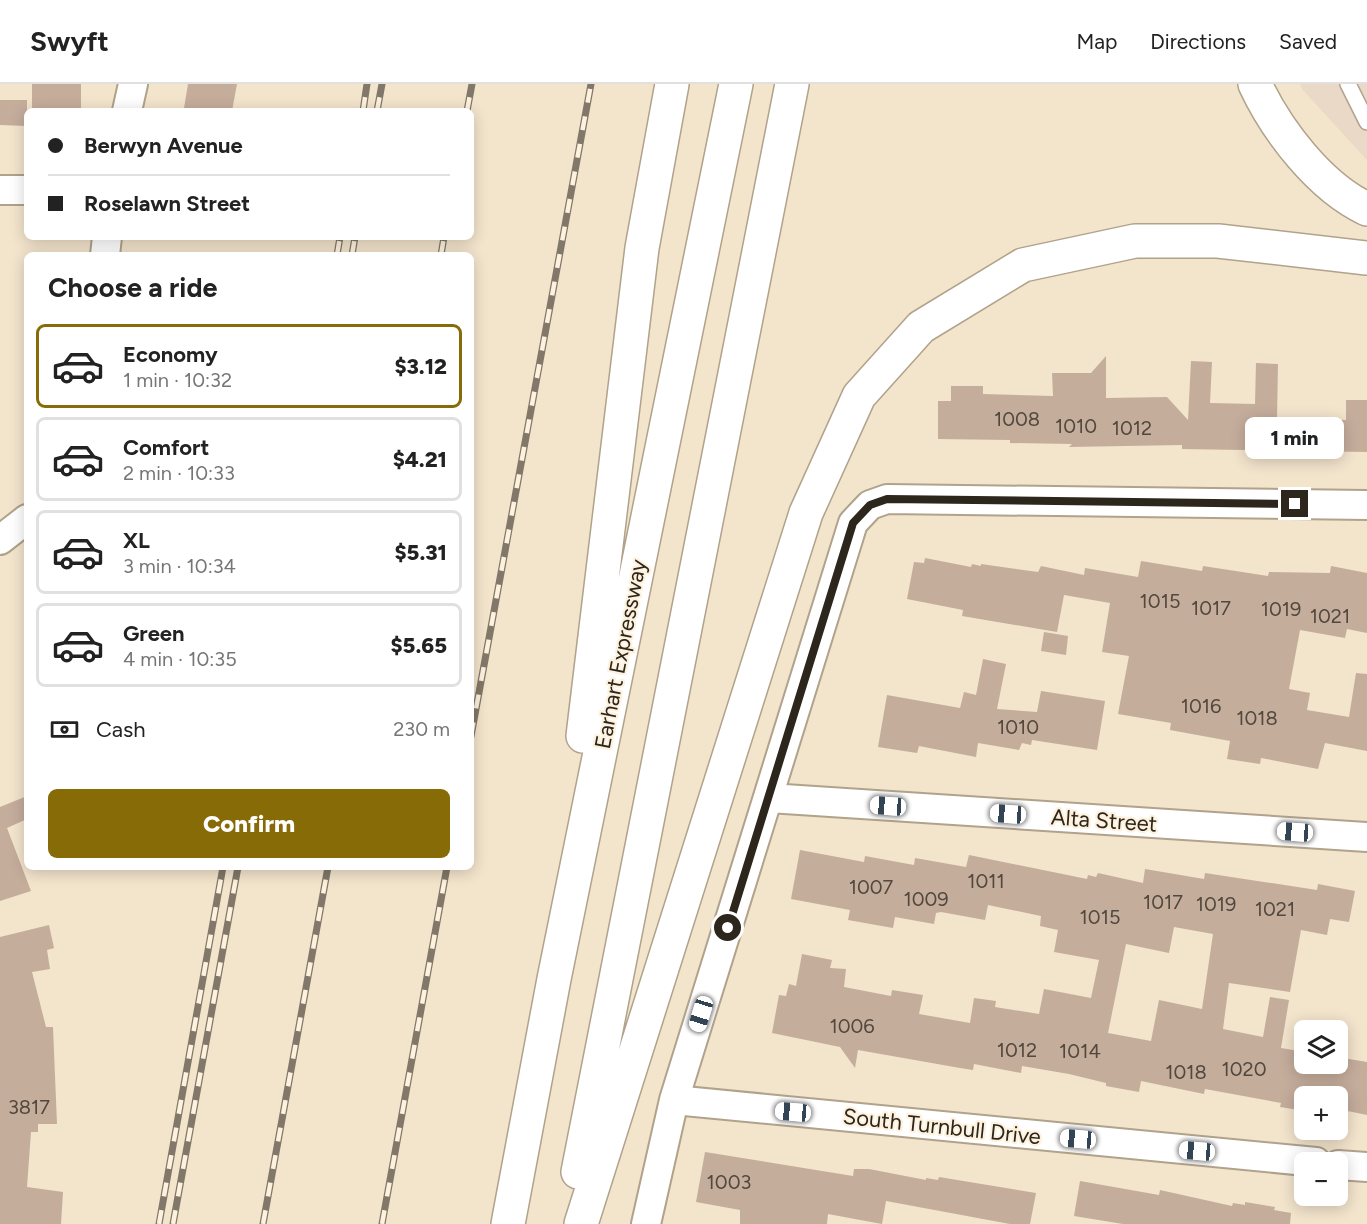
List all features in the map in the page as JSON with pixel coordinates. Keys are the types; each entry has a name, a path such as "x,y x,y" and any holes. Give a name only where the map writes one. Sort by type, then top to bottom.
{"highway":[{"path":"554,979 642,248 672,84"},
{"name":"Earhart Expressway","path":"508,1224 554,979 736,84"},
{"path":"568,1224 792,84"},
{"path":"1255,84 1266,107 1300,155 1353,203 1367,210"},
{"path":"580,1224 806,513 859,396 921,327 1023,266 1135,241 1218,241 1367,258"}],"street":[{"path":"128,108 132,84"},
{"path":"0,190 24,190"},
{"path":"646,1224 674,1100 853,523 873,506 887,499 1367,505"},
{"path":"0,540 24,521"},
{"name":"Alta Street","path":"769,798 1367,837"},
{"name":"South Turnbull Drive","path":"674,1100 1294,1160"},
{"path":"1348,1166 1367,1167"}],"lane":[{"path":"1348,84 1367,122"}],"shaded area":[{"path":"1300,84 1367,84 1367,160 1302,89"}],"building":[{"path":"32,84 81,84 81,108 32,108"},
{"path":"188,84 237,84 233,108 184,108"},
{"path":"0,100 27,100 27,108 24,108 24,126 0,125"},
{"path":"1106,356 1106,398 1167,397 1188,420 1191,361 1212,362 1210,403 1255,404 1256,363 1278,364 1277,418 1346,420 1346,400 1367,400 1367,452 1182,449 1182,445 1069,447 1072,444 938,439 938,401 951,401 951,386 983,386 983,394 1053,396 1052,373 1091,373"},
{"path":"925,558 971,567 972,564 981,566 981,564 1038,572 1041,566 1084,575 1085,568 1138,577 1141,561 1202,571 1203,566 1268,576 1269,572 1330,573 1331,566 1367,573 1367,633 1347,629 1345,638 1300,630 1289,689 1310,693 1307,710 1349,717 1356,673 1367,674 1367,751 1325,743 1318,769 1261,758 1260,764 1227,759 1230,741 1170,730 1171,723 1118,714 1129,656 1102,652 1110,603 1064,595 1057,632 962,616 963,610 907,599 914,562 924,563"},
{"path":"1044,632 1068,636 1066,655 1041,651"},
{"path":"983,659 1006,664 997,709 1037,712 1041,691 1105,701 1097,750 1032,740 1031,745 1022,743 1019,750 978,743 976,757 919,746 917,753 878,747 887,695 960,708 964,692 976,695"},
{"path":"24,797 24,820 7,828 31,891 0,901 0,807"},
{"path":"800,850 864,862 865,856 914,865 915,858 966,867 969,855 1087,879 1088,875 1096,877 1098,873 1143,883 1145,869 1204,879 1205,873 1317,890 1318,884 1355,891 1349,922 1330,919 1327,935 1301,930 1290,992 1229,983 1223,1029 1263,1037 1270,997 1289,1000 1281,1048 1294,1050 1294,1074 1348,1074 1348,1059 1367,1062 1367,1115 1348,1111 1348,1086 1294,1086 1294,1109 1280,1107 1281,1103 1205,1089 1204,1094 1141,1081 1139,1092 1106,1086 1106,1083 1069,1074 1022,1066 1021,1073 974,1064 973,1070 858,1050 855,1068 840,1047 772,1033 779,995 786,996 789,984 796,986 802,954 832,960 830,968 846,969 844,987 891,996 892,990 923,995 919,1014 970,1023 974,998 996,1001 995,1007 1039,1014 1044,989 1091,998 1099,960 1054,952 1058,930 1040,926 1041,916 988,905 985,920 941,912 936,913 934,924 895,917 893,928 848,920 850,910 791,899","holes":["1174,927 1213,934 1202,1009 1159,1000 1151,1041 1108,1033 1126,944 1169,953"]},
{"path":"49,925 54,948 47,950 50,969 32,972 46,1027 53,1027 57,1124 38,1124 38,1132 31,1132 27,1187 63,1192 61,1224 0,1224 0,937"},
{"path":"705,1152 853,1176 854,1169 869,1169 926,1180 926,1178 938,1180 939,1177 1036,1193 1030,1224 1010,1224 886,1201 882,1224 828,1214 827,1224 740,1224 740,1210 696,1202"},
{"path":"1080,1181 1159,1195 1160,1190 1232,1206 1233,1203 1245,1205 1245,1202 1275,1207 1274,1210 1291,1213 1290,1224 1123,1224 1074,1216"}],"railway":[{"path":"363,108 367,84"},
{"path":"378,108 382,84"},
{"path":"468,108 472,84"},
{"path":"474,720 591,84"},
{"path":"338,252 340,240"},
{"path":"352,252 354,240"},
{"path":"442,252 444,240"},
{"path":"159,1224 222,870"},
{"path":"173,1224 237,870"},
{"path":"263,1224 327,870"},
{"path":"382,1224 446,870"}],"route":[{"path":"728,928 853,523 870,505 873,506 887,499 1295,504"}]}
